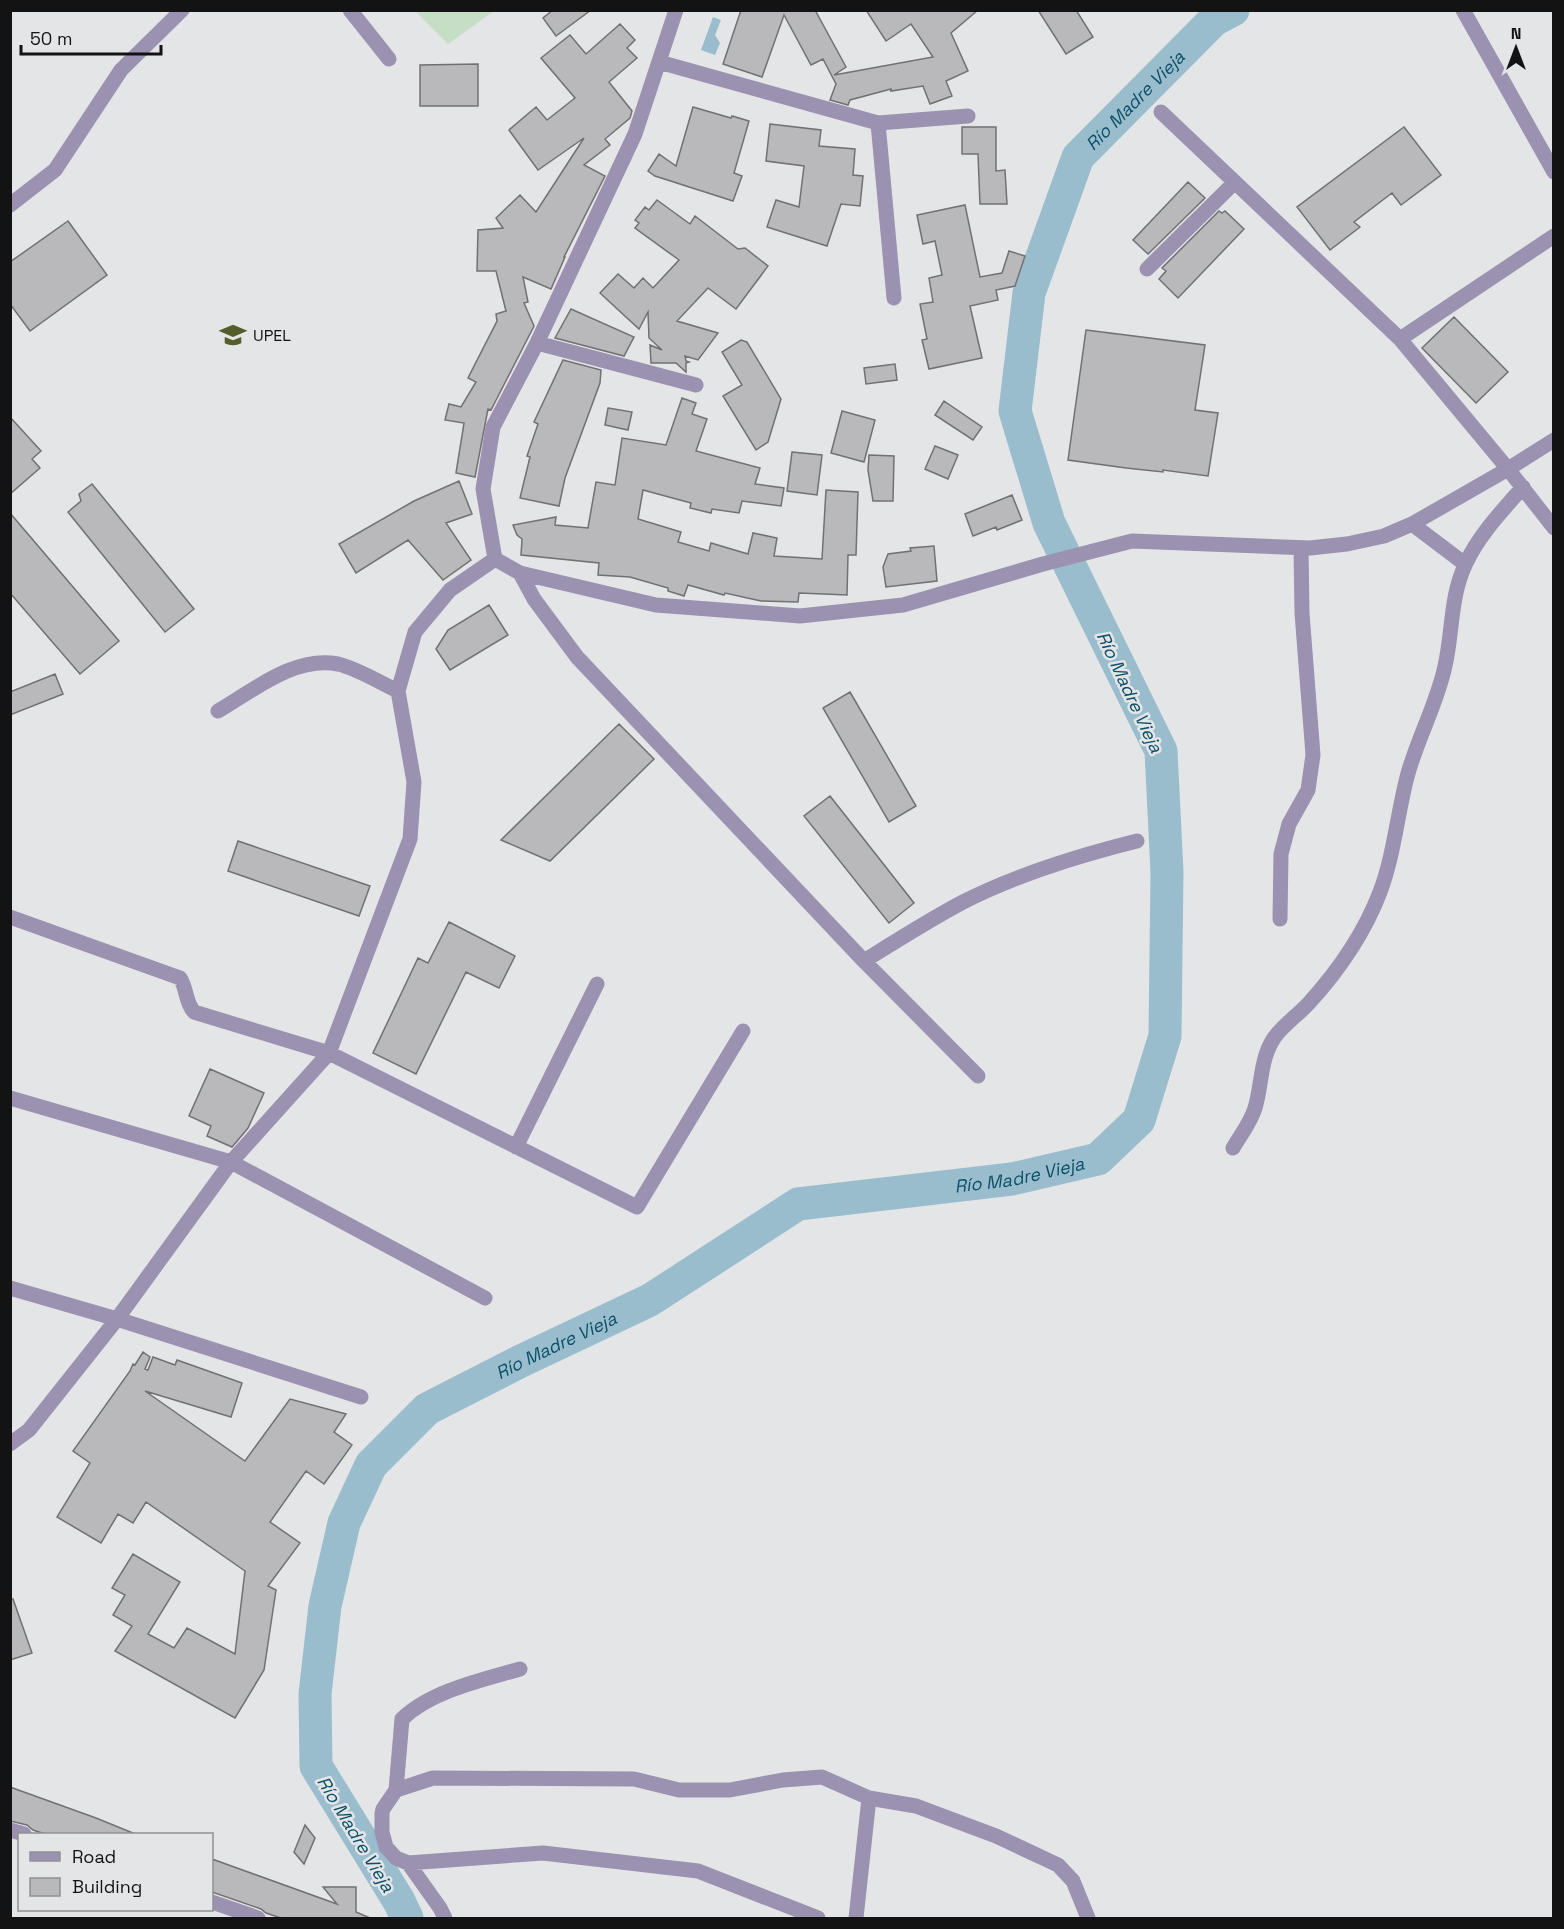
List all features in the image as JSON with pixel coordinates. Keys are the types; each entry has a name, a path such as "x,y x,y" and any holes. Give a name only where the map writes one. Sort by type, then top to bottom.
{"street":[{"path":"10,205 55,170 120,70 182,10"},
{"path":"350,10 389,59"},
{"path":"495,559 483,489 493,427 537,343 635,134 676,10"},
{"path":"1463,10 1554,172"},
{"path":"659,62 878,123 969,116"},
{"path":"1161,112 1400,339 1523,487 1554,528"},
{"path":"878,123 894,298"},
{"path":"1147,269 1235,182"},
{"path":"1400,339 1554,236"},
{"path":"537,343 696,385"},
{"path":"495,559 520,573 656,605 800,616 903,605 1043,564 1132,541 1301,548 1347,544 1384,536 1412,524 1554,440"},
{"path":"1233,1148 1255,1109 1262,1070 1274,1038 1334,973 1366,922 1379,893 1390,863 1414,754 1442,682 1455,596 1465,564 1480,538 1523,487"},
{"path":"1412,524 1465,564"},
{"path":"1280,919 1281,854 1289,824 1308,790 1313,755 1302,613 1301,548"},
{"path":"10,1444 29,1430 117,1319 231,1162 328,1053 410,839 414,782 398,691 415,632 450,590 495,559"},
{"path":"520,573 534,599 577,657 864,961 978,1076"},
{"path":"218,711 280,675 311,664 340,664 398,691"},
{"path":"864,961 937,916 1003,884 1060,862 1137,841"},
{"path":"10,917 180,978 188,1006 194,1012 328,1053 637,1208 743,1031"},
{"path":"516,1147 597,984"},
{"path":"10,1098 231,1162 485,1298"},
{"path":"10,1288 117,1319 361,1397"},
{"path":"520,1669 460,1686 402,1719 396,1790 383,1809 382,1832 386,1847 396,1858 408,1863 543,1853 698,1870 818,1918"},
{"path":"396,1790 433,1778 634,1779 679,1790 730,1790 783,1780 822,1777 869,1798 916,1806 996,1836 1058,1865 1073,1881 1088,1918"},
{"path":"856,1918 869,1798"},
{"path":"408,1863 441,1908 445,1918"},
{"path":"213,1902 258,1918"}],"green space":[{"path":"415,11 494,11 448,44"}],"water":[{"path":"713,17 721,20 715,35 720,43 715,55 701,50"}],"building":[{"path":"553,10 591,10 556,36 543,18"},
{"path":"741,10 815,10 846,67 834,75 933,57 911,24 886,41 866,10 978,10 951,33 968,71 946,81 952,96 930,104 923,86 891,91 891,89 850,100 848,105 830,100 836,84 823,59 811,65 784,15 762,77 723,64"},
{"path":"1038,10 1076,10 1093,37 1066,54"},
{"path":"620,24 635,40 627,48 637,58 609,82 632,111 630,118 605,139 610,145 584,165 605,176 564,257 551,289 523,277 528,302 524,303 534,326 491,410 488,409 475,477 456,473 464,423 445,420 449,404 461,407 476,382 468,378 497,321 496,314 506,311 496,271 477,271 478,230 503,228 496,218 520,195 536,212 584,138 538,170 509,130 536,107 547,120 575,98 541,58 570,35 586,54"},
{"path":"478,64 478,106 420,106 420,65"},
{"path":"693,107 749,121 734,173 742,176 733,201 655,176 648,171 659,154 676,166"},
{"path":"770,124 821,130 819,146 855,149 853,175 863,176 860,206 841,204 827,246 767,227 776,200 799,207 804,166 766,161"},
{"path":"962,127 996,127 996,171 1005,170 1007,204 980,204 978,154 962,154"},
{"path":"1404,127 1441,175 1401,205 1392,193 1354,222 1360,227 1330,250 1297,207"},
{"path":"1188,182 1205,198 1148,254 1133,240"},
{"path":"657,200 690,224 695,216 738,249 745,248 768,266 736,309 708,288 677,321 718,333 698,360 685,356 686,361 689,362 686,363 686,372 676,363 651,363 650,345 662,350 649,338 648,312 639,329 600,293 618,274 634,288 643,278 653,288 679,260 635,228 639,223 635,220 645,207 649,210"},
{"path":"965,205 980,277 1002,273 1009,251 1025,256 1015,286 996,290 998,300 970,306 982,358 929,369 922,340 927,339 920,304 933,302 929,278 942,275 935,241 923,244 917,215"},
{"path":"1219,211 1222,213 1225,211 1244,229 1178,298 1159,279 1166,271 1162,268"},
{"path":"68,221 107,275 30,331 10,304 10,262"},
{"path":"571,309 634,337 624,356 555,338"},
{"path":"1454,317 1508,372 1476,403 1422,348"},
{"path":"1086,330 1205,345 1195,410 1218,413 1208,476 1068,460"},
{"path":"741,340 747,342 781,399 768,442 756,450 723,396 742,385 722,352"},
{"path":"563,360 601,370 600,383 565,478 559,506 520,498 530,457 527,456 538,424 534,422"},
{"path":"895,364 897,380 866,384 864,368"},
{"path":"682,398 696,403 692,414 707,419 696,451 760,468 755,484 784,488 781,506 742,501 739,513 712,509 711,513 690,508 691,503 643,490 638,519 681,532 678,542 709,551 711,543 748,554 753,533 777,538 774,556 822,559 826,490 858,492 856,555 848,555 847,595 799,593 798,602 761,601 725,593 724,595 688,585 684,596 668,591 668,588 630,577 598,575 599,563 521,555 522,539 517,535 513,525 556,517 555,525 588,528 596,482 615,485 622,438 666,445"},
{"path":"944,401 982,427 973,440 935,415"},
{"path":"608,408 632,412 628,430 605,425"},
{"path":"842,411 875,420 864,462 831,453"},
{"path":"10,417 41,451 32,459 40,468 10,494"},
{"path":"935,446 958,455 948,479 925,469"},
{"path":"792,452 822,455 817,495 787,491"},
{"path":"869,455 894,456 893,501 873,501 868,470"},
{"path":"459,481 472,514 446,523 471,560 443,580 408,540 356,573 339,544 414,501"},
{"path":"92,484 194,609 165,632 68,512 81,501 79,494"},
{"path":"1012,495 1022,520 973,536 965,514"},
{"path":"10,513 119,641 80,674 10,593"},
{"path":"934,546 937,581 886,587 883,567 888,554 911,551 910,548"},
{"path":"489,605 508,635 450,670 436,649 448,630"},
{"path":"55,674 63,694 10,715 10,692"},
{"path":"850,692 916,806 889,822 823,708"},
{"path":"619,724 654,759 550,861 501,840"},
{"path":"830,796 914,903 889,923 804,816"},
{"path":"238,841 370,886 359,916 228,871"},
{"path":"449,922 515,956 499,988 466,972 416,1074 373,1053 418,958 428,963"},
{"path":"210,1069 264,1093 248,1128 232,1147 207,1136 211,1126 189,1116"},
{"path":"143,1352 150,1357 145,1369 148,1370 153,1357 175,1365 177,1360 242,1383 231,1417 145,1391 245,1461 290,1399 346,1414 334,1432 352,1445 324,1484 306,1471 270,1522 300,1543 268,1586 276,1590 264,1670 235,1718 115,1651 132,1626 113,1615 125,1595 112,1588 133,1554 180,1582 148,1634 174,1648 187,1628 235,1654 245,1571 146,1502 133,1523 118,1514 101,1543 57,1517 90,1463 73,1451"},
{"path":"10,1599 13,1599 32,1653 10,1660"},
{"path":"10,1787 133,1833 42,1833 27,1825 10,1821"},
{"path":"305,1825 315,1838 304,1864 294,1852"},
{"path":"213,1859 337,1904 323,1887 356,1887 356,1912 370,1918 281,1918 213,1892"}],"waterway":[{"name":"Río Madre Vieja","path":"407,1918 399,1901 316,1766 315,1694 325,1606 344,1523 371,1465 427,1409 521,1361 650,1300 798,1204 1012,1179 1098,1159 1139,1120 1165,1036 1167,872 1161,751 1049,523 1015,411 1029,293 1078,157 1214,20 1233,10"}],"place":[{"name":"UPEL","path":"233,335"}]}
